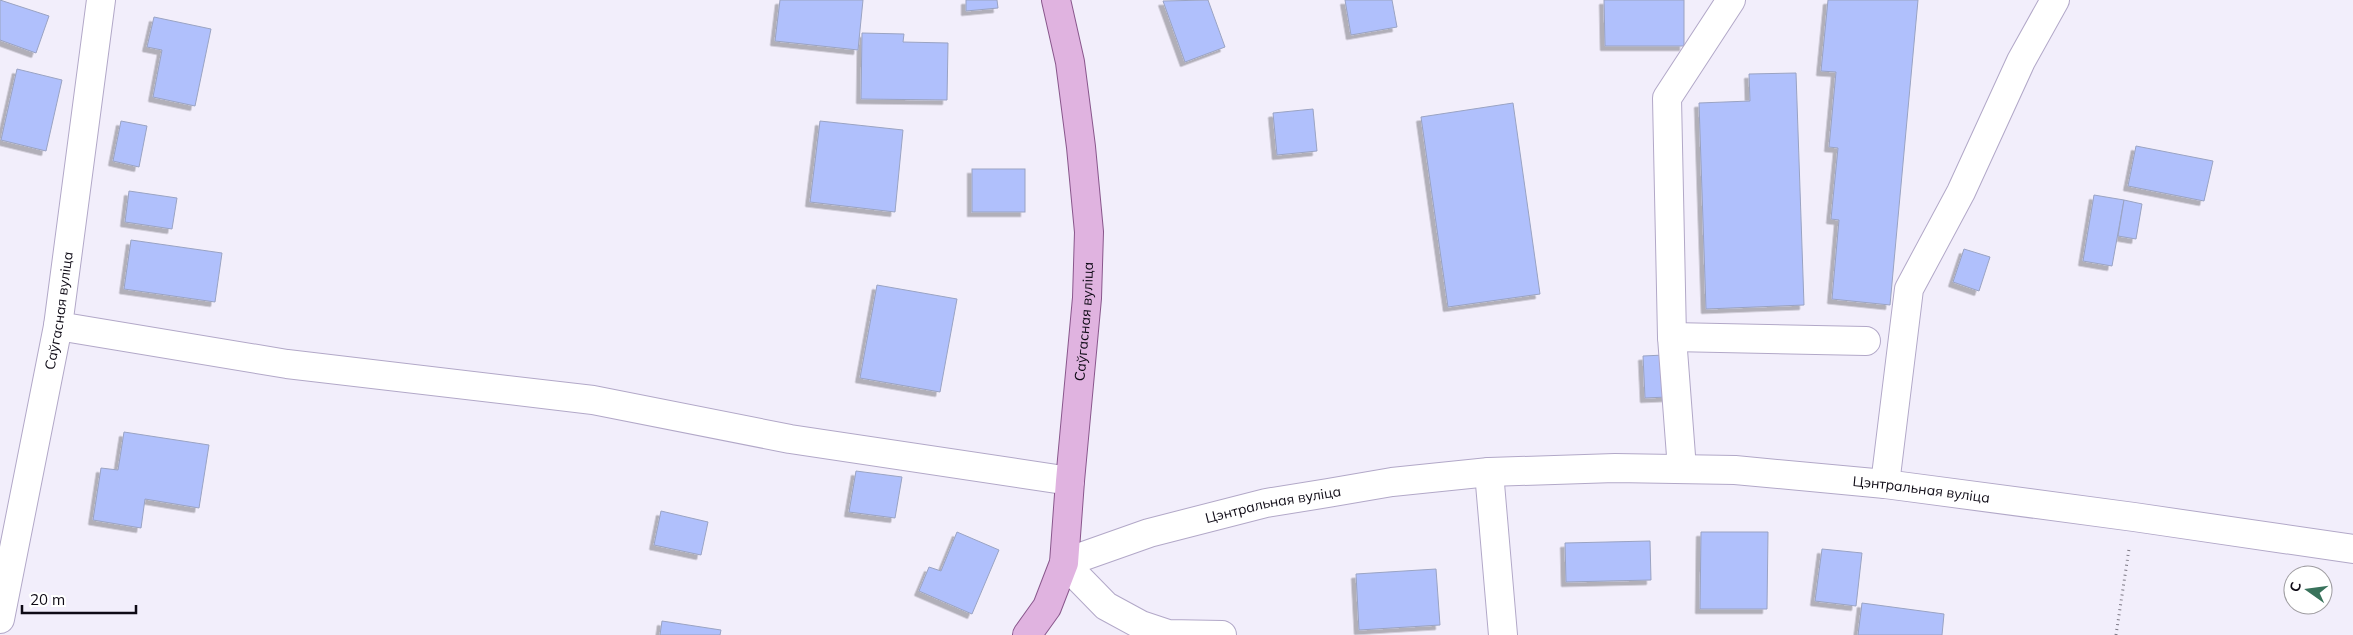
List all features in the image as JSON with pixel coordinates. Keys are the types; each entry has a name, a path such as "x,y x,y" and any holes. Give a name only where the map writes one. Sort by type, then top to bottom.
{"main road":[{"name":"Саўгасная вуліца","path":"1027,635 1047,607 1064,563 1087,298 1089,232 1070,62 1056,0"}],"street":[{"name":"Саўгасная вуліца","path":"0,619 58,326 101,0"},
{"path":"1682,469 1672,336 1667,98 1731,0"},
{"path":"1885,484 1909,289 1961,192 2022,61 2055,0"},
{"path":"58,326 288,364 594,400 790,439 1070,481"},
{"path":"1672,336 1866,341"},
{"name":"Цэнтральная вуліца","path":"1064,563 1149,533 1266,503 1392,482 1489,472 1615,468 1789,474 1885,484 2134,517 2353,549"},
{"path":"1489,472 1503,635"},
{"path":"1064,563 1106,606 1141,625 1168,634 1222,635"}],"path":[{"path":"2116,635 2134,517"}],"building":[{"path":"0,0 49,16 36,53 0,40"},
{"path":"780,0 863,0 858,50 775,41"},
{"path":"966,0 997,0 998,8 966,11"},
{"path":"1208,0 1225,47 1185,62 1163,1"},
{"path":"1345,0 1392,0 1397,27 1351,35"},
{"path":"1604,0 1684,0 1684,46 1605,46"},
{"path":"1828,0 1918,0 1890,305 1832,299 1839,220 1831,219 1838,148 1829,147 1836,72 1821,71"},
{"path":"154,17 211,29 195,106 153,97 162,50 147,47"},
{"path":"862,33 904,34 903,42 948,43 947,100 861,99"},
{"path":"17,69 62,80 46,151 1,140"},
{"path":"1796,73 1804,305 1706,309 1699,103 1750,101 1749,74"},
{"path":"1513,103 1540,294 1448,307 1421,117"},
{"path":"1313,109 1317,151 1277,155 1273,113"},
{"path":"121,121 147,126 139,167 113,161"},
{"path":"820,121 903,130 895,212 810,202"},
{"path":"2136,146 2213,161 2204,201 2128,186"},
{"path":"972,169 1025,169 1025,212 972,212"},
{"path":"129,191 177,198 172,229 125,222"},
{"path":"2094,195 2124,200 2112,266 2083,261"},
{"path":"2124,200 2142,204 2136,239 2118,236"},
{"path":"131,240 222,253 215,302 124,289"},
{"path":"1964,249 1990,257 1979,291 1953,282"},
{"path":"877,285 957,299 940,392 860,378"},
{"path":"1664,355 1667,397 1645,398 1643,356"},
{"path":"124,432 209,445 199,508 145,499 141,528 93,520 101,468 118,470"},
{"path":"856,471 902,477 895,518 849,512"},
{"path":"661,511 708,522 701,555 654,545"},
{"path":"957,532 999,550 972,614 919,591 929,567 941,571"},
{"path":"1701,532 1768,532 1767,609 1700,609"},
{"path":"1650,541 1651,580 1566,582 1565,543"},
{"path":"1822,549 1862,553 1856,606 1815,601"},
{"path":"1436,569 1440,625 1359,630 1356,574"},
{"path":"1862,603 1944,614 1942,635 1858,635"},
{"path":"662,621 721,630 720,635 660,635"}]}
